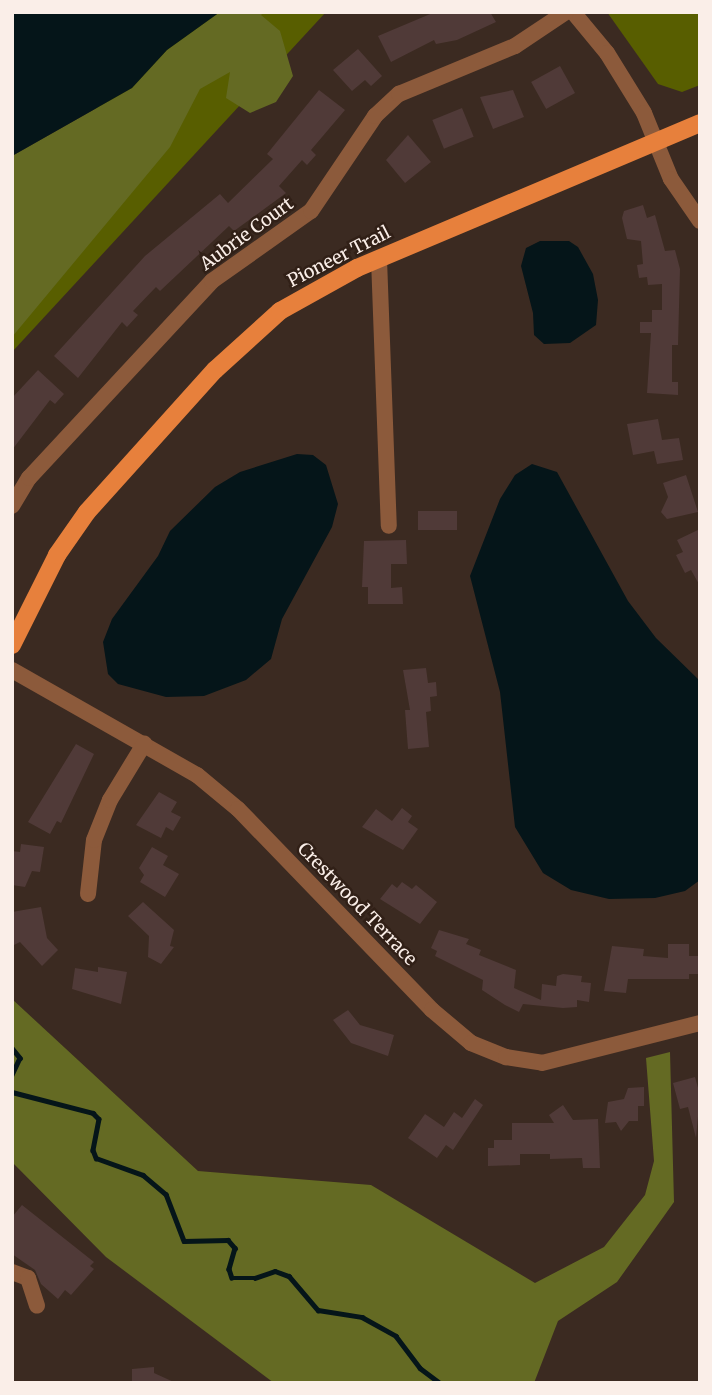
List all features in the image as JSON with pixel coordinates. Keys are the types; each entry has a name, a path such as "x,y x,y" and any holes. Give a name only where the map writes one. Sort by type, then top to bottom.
{"main road":[{"name":"Pioneer Trail","path":"12,645 57,555 87,512 215,370 280,311 379,259 657,137 700,122"}],"street":[{"name":"Aubrie Court","path":"12,506 29,478 212,281 311,211 375,116 399,94 515,46 566,12"},
{"path":"573,12 607,53 657,137 671,179 700,221"},
{"path":"379,259 389,526"},
{"name":"Crestwood Terrace","path":"12,670 197,775 238,809 432,1010 471,1043 506,1057 542,1063 700,1023"},
{"path":"88,894 94,840 110,800 144,744"},
{"path":"12,1272 28,1278 37,1306"}],"shaded area":[{"path":"12,12 220,12 167,50 132,88 12,156"},
{"path":"183,12 326,12 12,352 12,202"},
{"path":"607,12 700,12 700,85 682,92 658,84"},
{"path":"540,241 569,241 578,247 593,274 598,300 596,325 570,343 544,344 534,335 533,313 521,266 526,248"},
{"path":"297,454 313,455 326,465 338,504 332,527 282,619 271,659 246,680 204,696 166,697 118,684 108,674 103,642 112,619 158,556 170,531 215,487 240,472"},
{"path":"532,464 557,472 628,601 656,638 700,681 700,880 685,891 655,898 609,899 571,890 543,873 515,827 500,692 470,576 500,499 515,475"}],"green space":[{"path":"220,12 264,12 261,15 280,31 293,76 276,102 250,113 226,98 230,72 200,89 170,147 12,337 12,156 132,88 167,50"},
{"path":"12,999 198,1171 371,1185 535,1283 604,1247 645,1195 654,1161 646,1058 670,1052 674,1202 617,1282 558,1321 534,1383 274,1383 106,1257 12,1162"}],"building":[{"path":"435,12 490,12 496,22 457,40 436,44 434,40 391,62 378,36"},
{"path":"358,49 382,76 371,86 365,80 352,91 333,70"},
{"path":"560,66 575,93 546,109 531,82"},
{"path":"319,90 345,110 311,150 316,155 307,165 302,160 279,186 286,193 234,231 229,226 160,291 156,287 133,311 138,315 127,327 122,322 78,378 54,356 145,256 220,194 228,203 273,159 267,154"},
{"path":"513,90 524,117 493,129 480,97"},
{"path":"462,108 474,137 444,149 432,120"},
{"path":"408,135 431,162 405,183 386,160"},
{"path":"643,205 647,218 655,215 665,251 675,250 680,269 678,345 672,345 672,382 678,382 678,395 647,393 651,333 640,333 640,322 652,322 652,310 662,310 662,284 648,285 647,277 639,278 637,265 643,264 641,241 627,239 622,218 624,211"},
{"path":"38,370 64,394 55,404 50,400 12,450 12,398"},
{"path":"658,419 662,440 679,438 683,460 657,464 654,451 633,455 627,424"},
{"path":"686,475 698,512 667,519 661,512 668,497 663,483"},
{"path":"418,511 457,511 457,530 418,530"},
{"path":"700,529 700,586 691,570 685,573 676,555 683,552 677,540"},
{"path":"406,540 407,564 391,564 391,588 402,587 403,604 368,604 368,587 362,587 364,541"},
{"path":"426,668 428,683 436,682 437,696 430,697 431,711 426,712 429,747 408,749 405,710 410,710 403,670"},
{"path":"76,744 94,754 61,823 57,821 50,834 28,822"},
{"path":"159,792 177,802 171,812 181,817 173,831 166,827 161,838 136,825"},
{"path":"402,808 412,816 408,822 418,829 403,850 362,827 376,809 392,821"},
{"path":"21,844 44,847 40,872 32,871 25,887 12,885 12,851 20,852"},
{"path":"152,847 168,856 163,865 179,874 165,897 140,882 144,875 139,868"},
{"path":"402,882 412,889 416,885 437,902 420,924 380,899 392,884 397,888"},
{"path":"143,902 174,930 170,946 174,947 161,964 148,957 149,936 128,916"},
{"path":"41,907 47,938 58,950 42,966 20,942 12,946 12,912"},
{"path":"439,930 469,939 466,944 481,950 479,955 516,970 514,988 541,1000 542,984 556,986 557,976 563,974 582,976 581,982 591,983 589,1002 577,1000 577,1007 563,1008 523,1004 519,1012 482,990 483,980 435,956 437,951 431,948"},
{"path":"668,944 689,944 689,956 700,956 700,974 689,974 689,979 628,979 626,993 604,991 612,946 644,949 643,956 668,958"},
{"path":"98,967 127,972 121,1004 72,989 75,968 98,972"},
{"path":"348,1010 360,1025 394,1035 388,1056 351,1043 333,1020"},
{"path":"695,1077 700,1095 696,1138 688,1107 680,1109 673,1083"},
{"path":"644,1087 644,1106 638,1106 638,1121 629,1121 621,1131 616,1122 605,1123 608,1102 624,1099 628,1088"},
{"path":"475,1099 483,1105 453,1150 446,1145 437,1158 408,1138 425,1114 444,1127 454,1112 462,1118"},
{"path":"563,1105 573,1120 598,1119 600,1168 583,1168 582,1158 550,1159 550,1154 520,1154 520,1165 488,1166 488,1148 494,1148 494,1140 512,1140 512,1123 554,1123 549,1115"},
{"path":"22,1205 94,1262 90,1266 94,1269 71,1295 65,1290 58,1299 41,1284 35,1270 12,1254 12,1217"},
{"path":"154,1367 154,1373 176,1383 132,1383 132,1369"}],"waterway":[{"path":"12,1048 20,1058 12,1075"},
{"path":"12,1092 93,1113 99,1119 93,1150 96,1158 143,1175 166,1194 184,1241 228,1240 235,1248 229,1269 232,1278 255,1278 275,1271 289,1276 318,1310 362,1317 396,1336 420,1368 440,1383"}]}
